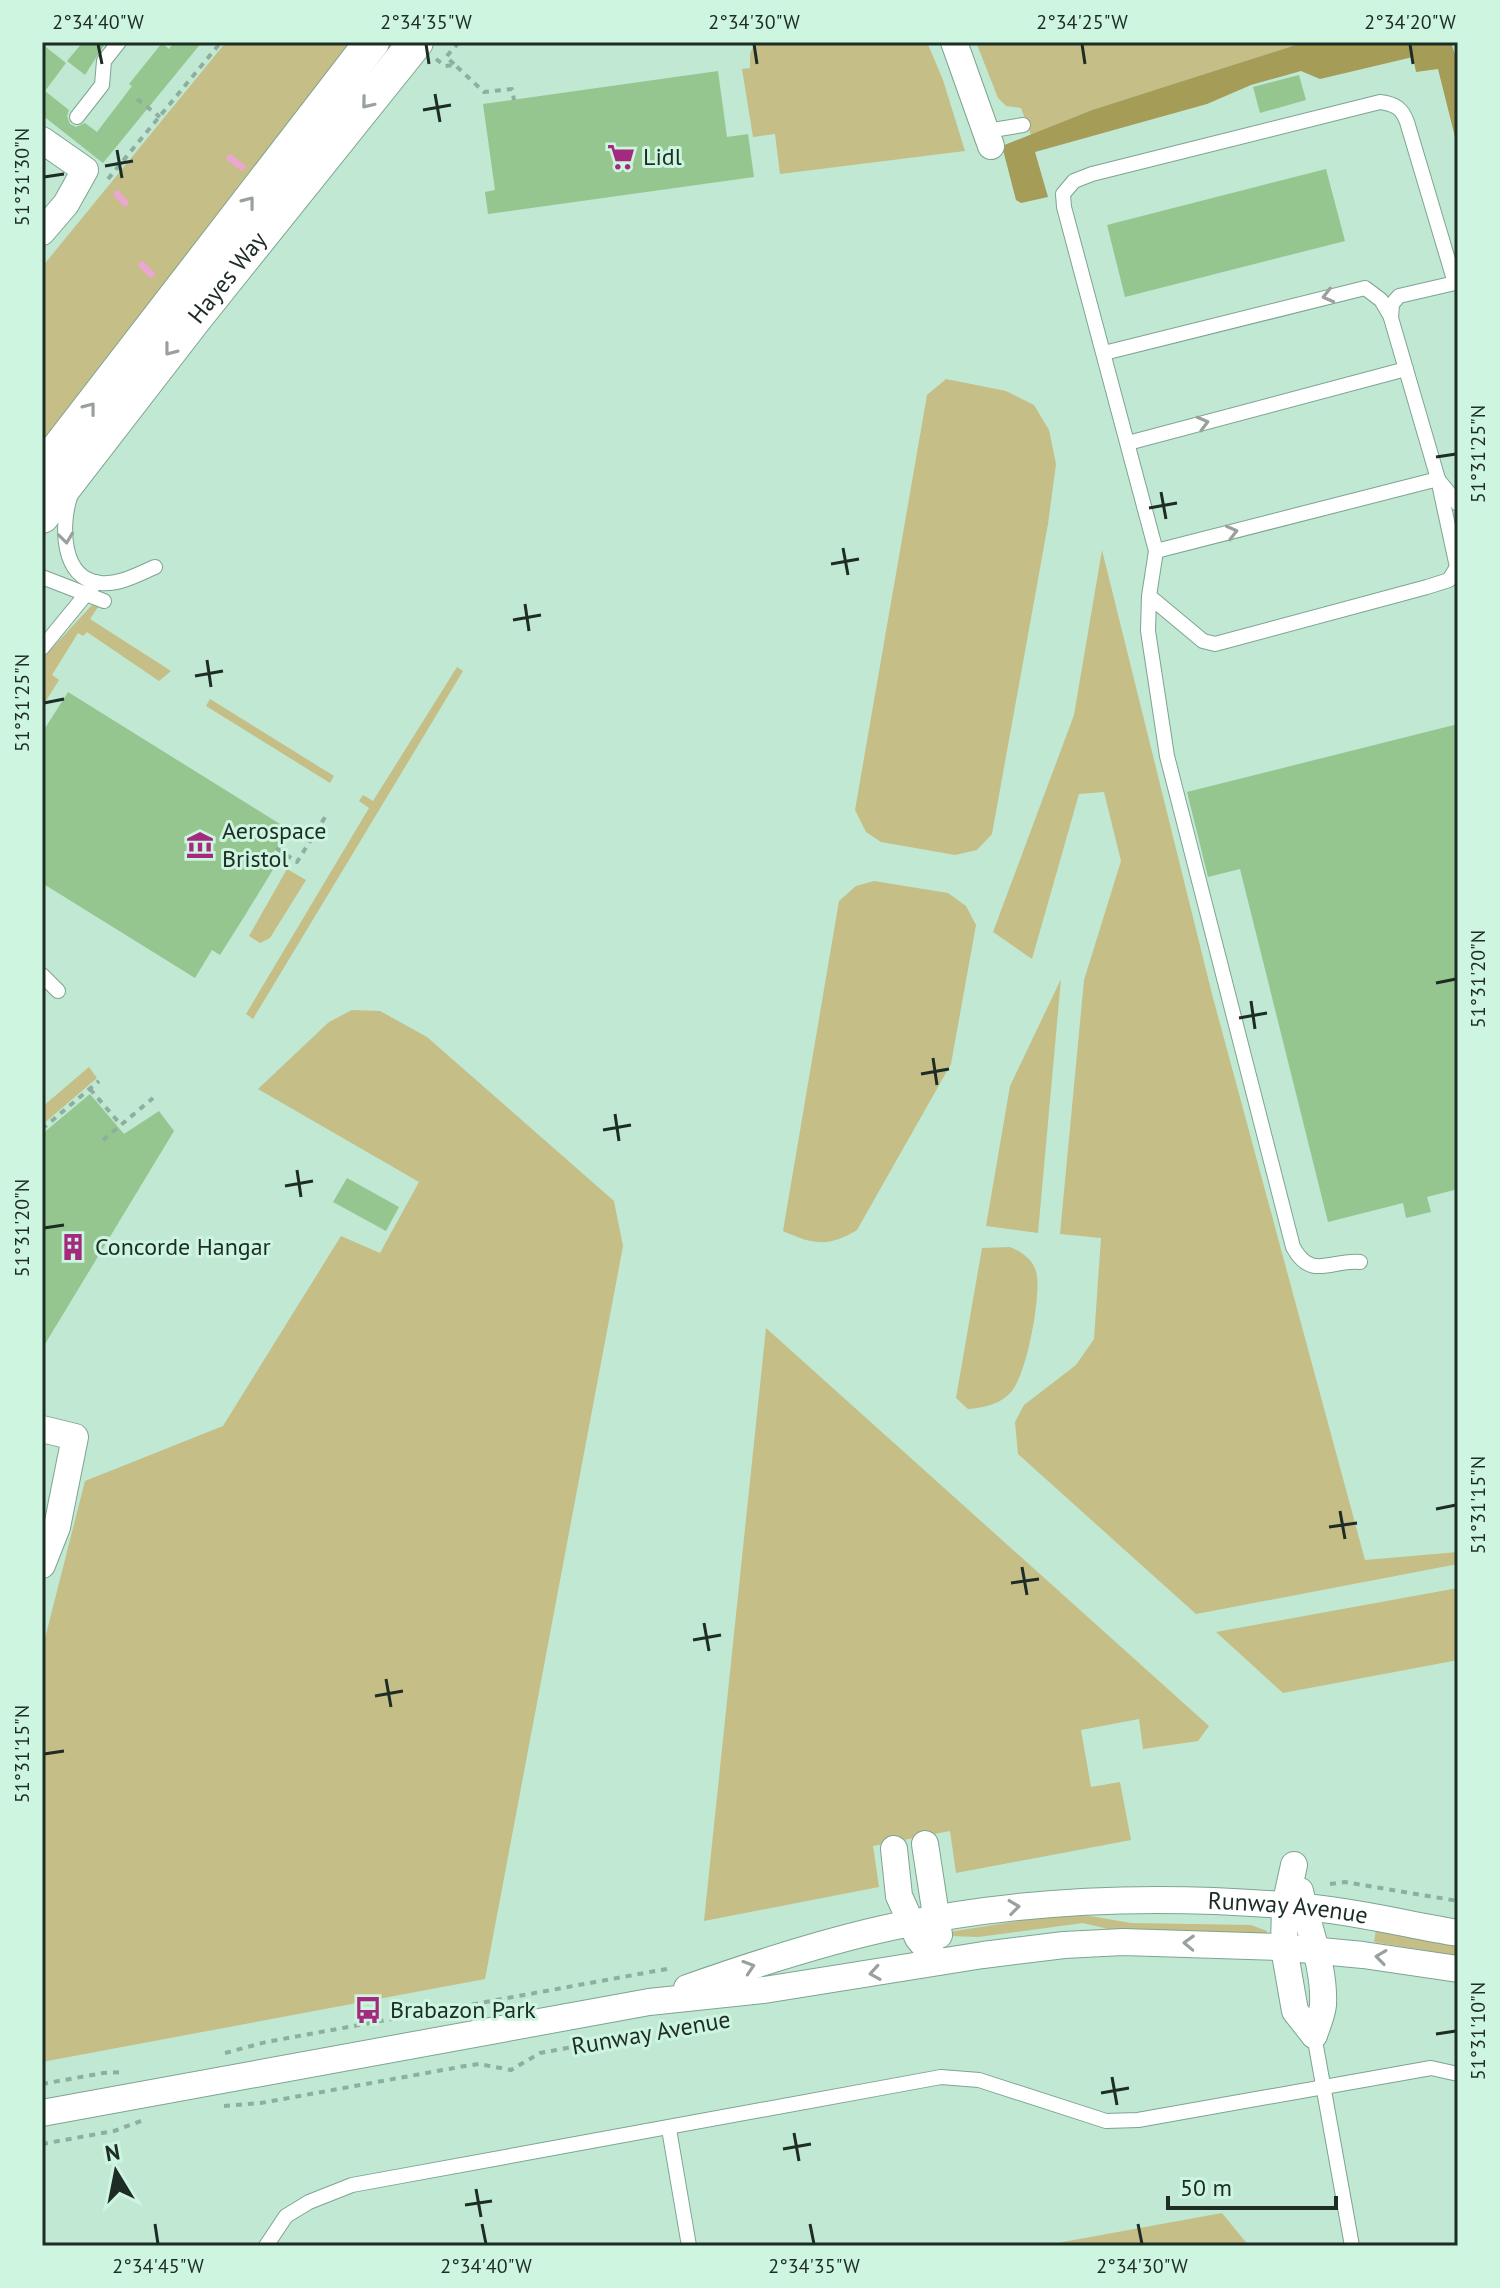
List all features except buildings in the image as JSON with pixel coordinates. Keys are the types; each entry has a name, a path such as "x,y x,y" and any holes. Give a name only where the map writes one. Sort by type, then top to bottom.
{"street":[{"name":"Hayes Way","path":"42,470 372,42"},
{"name":"Hayes Way","path":"42,516 416,42"},
{"path":"954,42 989,138"},
{"path":"42,232 66,204 85,170 49,141"},
{"path":"42,1429 75,1437 57,1527 42,1565"},
{"path":"925,1844 936,1919 938,1962"},
{"path":"894,1849 899,1896 918,1938 938,1962"},
{"name":"Runway Avenue","path":"649,2002 753,1965 910,1923 1013,1907 1119,1899 1202,1900 1294,1907 1458,1933"},
{"path":"1294,1907 1284,1948 1295,2011 1314,2035"},
{"path":"1294,1907 1315,1950 1323,2007 1314,2035"},
{"name":"Runway Avenue","path":"42,2113 649,2002 764,1990 1064,1945 1123,1942 1284,1948 1458,1969"}],"lane":[{"path":"77,117 102,85 104,61 119,42"},
{"path":"1360,1262 1311,1266 1299,1258 1293,1247 1167,756 1148,631 1149,596 1156,551 1063,194 1074,181 1092,174 1380,102 1392,103 1403,111 1457,285 1399,296 1392,304 1391,318"},
{"path":"989,138 1023,125"},
{"path":"1104,353 1365,288 1381,300 1391,318 1438,479 1458,569 1449,580 1427,587 1215,644 1203,641 1149,596"},
{"path":"1128,443 1406,369"},
{"path":"81,463 67,506 64,536 76,567 104,601"},
{"path":"1438,479 1458,504"},
{"path":"1156,551 1438,479"},
{"path":"42,577 91,588 155,567"},
{"path":"42,648 91,588"},
{"path":"42,975 58,991"},
{"path":"1314,2035 1352,2246"},
{"path":"266,2246 286,2216 309,2202 352,2185 941,2077 979,2080 1106,2121 1138,2120 1431,2068 1458,2074"},
{"path":"669,2129 689,2246"}],"path":[{"path":"106,181 221,42"},
{"path":"459,42 446,57 484,92 512,89 514,100"},
{"path":"445,66 455,65"},
{"path":"137,99 160,117"},
{"path":"276,848 297,862 327,814"},
{"path":"285,868 291,858"},
{"path":"42,1129 99,1081"},
{"path":"90,1089 121,1125"},
{"path":"103,1140 153,1098"},
{"path":"1345,1882 1458,1901"},
{"name":"Runway Avenue","path":"220,2106 261,2103 479,2064 511,2070 540,2053 721,2020"},
{"path":"42,2144 114,2131 143,2120"}],"shaded area":[{"path":"226,42 364,42 42,450 42,267"},
{"path":"768,42 775,45 778,42 927,42 943,80 965,151 780,174 775,134 753,137 742,69 750,68 750,53 754,46"},
{"path":"976,42 1305,42 1092,110 1031,135 1021,108 1006,106 998,98"},
{"path":"1305,42 1451,42 1458,64 1458,149 1438,69 1416,72 1413,57 1320,79 1301,71 1251,85 1207,104 1035,152 1048,197 1021,203 1016,200 1002,146 1092,110"},
{"path":"946,379 1006,391 1034,405 1049,430 1056,464 992,834 977,850 955,855 881,842 866,832 855,810 927,395"},
{"path":"1102,550 1212,994 1365,1560 1458,1552 1458,1564 1196,1614 1018,1454 1015,1422 1024,1405 1076,1365 1094,1339 1101,1238 1060,1234 1084,980 1121,861 1104,792 1079,794 1032,959 993,932 1074,715"},
{"path":"92,605 98,607 90,619 171,671 159,681 87,632 83,636 78,633 52,675 59,680 42,707 42,659"},
{"path":"457,667 463,671 253,1019 246,1014 369,808 359,801 363,795 373,801"},
{"path":"210,699 334,776 330,783 206,706"},
{"path":"287,869 306,880 270,938 260,943 249,936"},
{"path":"874,881 948,893 966,906 976,925 951,1064 857,1230 837,1240 812,1241 783,1231 839,901 856,886"},
{"path":"1061,979 1038,1233 986,1226 1010,1086"},
{"path":"352,1010 380,1011 427,1037 614,1201 623,1246 485,1979 42,2062 42,1650 85,1481 223,1426 341,1236 380,1253 419,1182 258,1089 329,1022"},
{"path":"89,1067 97,1078 42,1125 42,1107"},
{"path":"1010,1247 1024,1254 1037,1277 1031,1336 1023,1369 1012,1391 1003,1399 968,1409 956,1398 982,1248"},
{"path":"766,1328 1209,1726 1198,1741 1143,1749 1139,1719 1081,1730 1091,1787 1120,1782 1131,1840 956,1873 950,1831 873,1846 879,1887 704,1921"},
{"path":"1458,1588 1458,1660 1283,1693 1216,1632"},
{"path":"1084,1915 1131,1923 1251,1925 1267,1931 1266,1935 1121,1932 1083,1923 978,1937 950,1936 949,1932 1036,1918"},
{"path":"1376,1929 1458,1944 1458,1956 1374,1942"},
{"path":"1222,2213 1249,2246 1041,2246"}],"waterway":[{"path":"230,158 242,167"},
{"path":"117,194 125,203"},
{"path":"142,265 151,274"}],"place":[{"name":"Lidl","path":"621,157"},
{"name":"Aerospace Bristol","path":"200,845"},
{"name":"Concorde Hangar","path":"73,1247"},
{"name":"Brabazon Park","path":"368,2010"}]}
